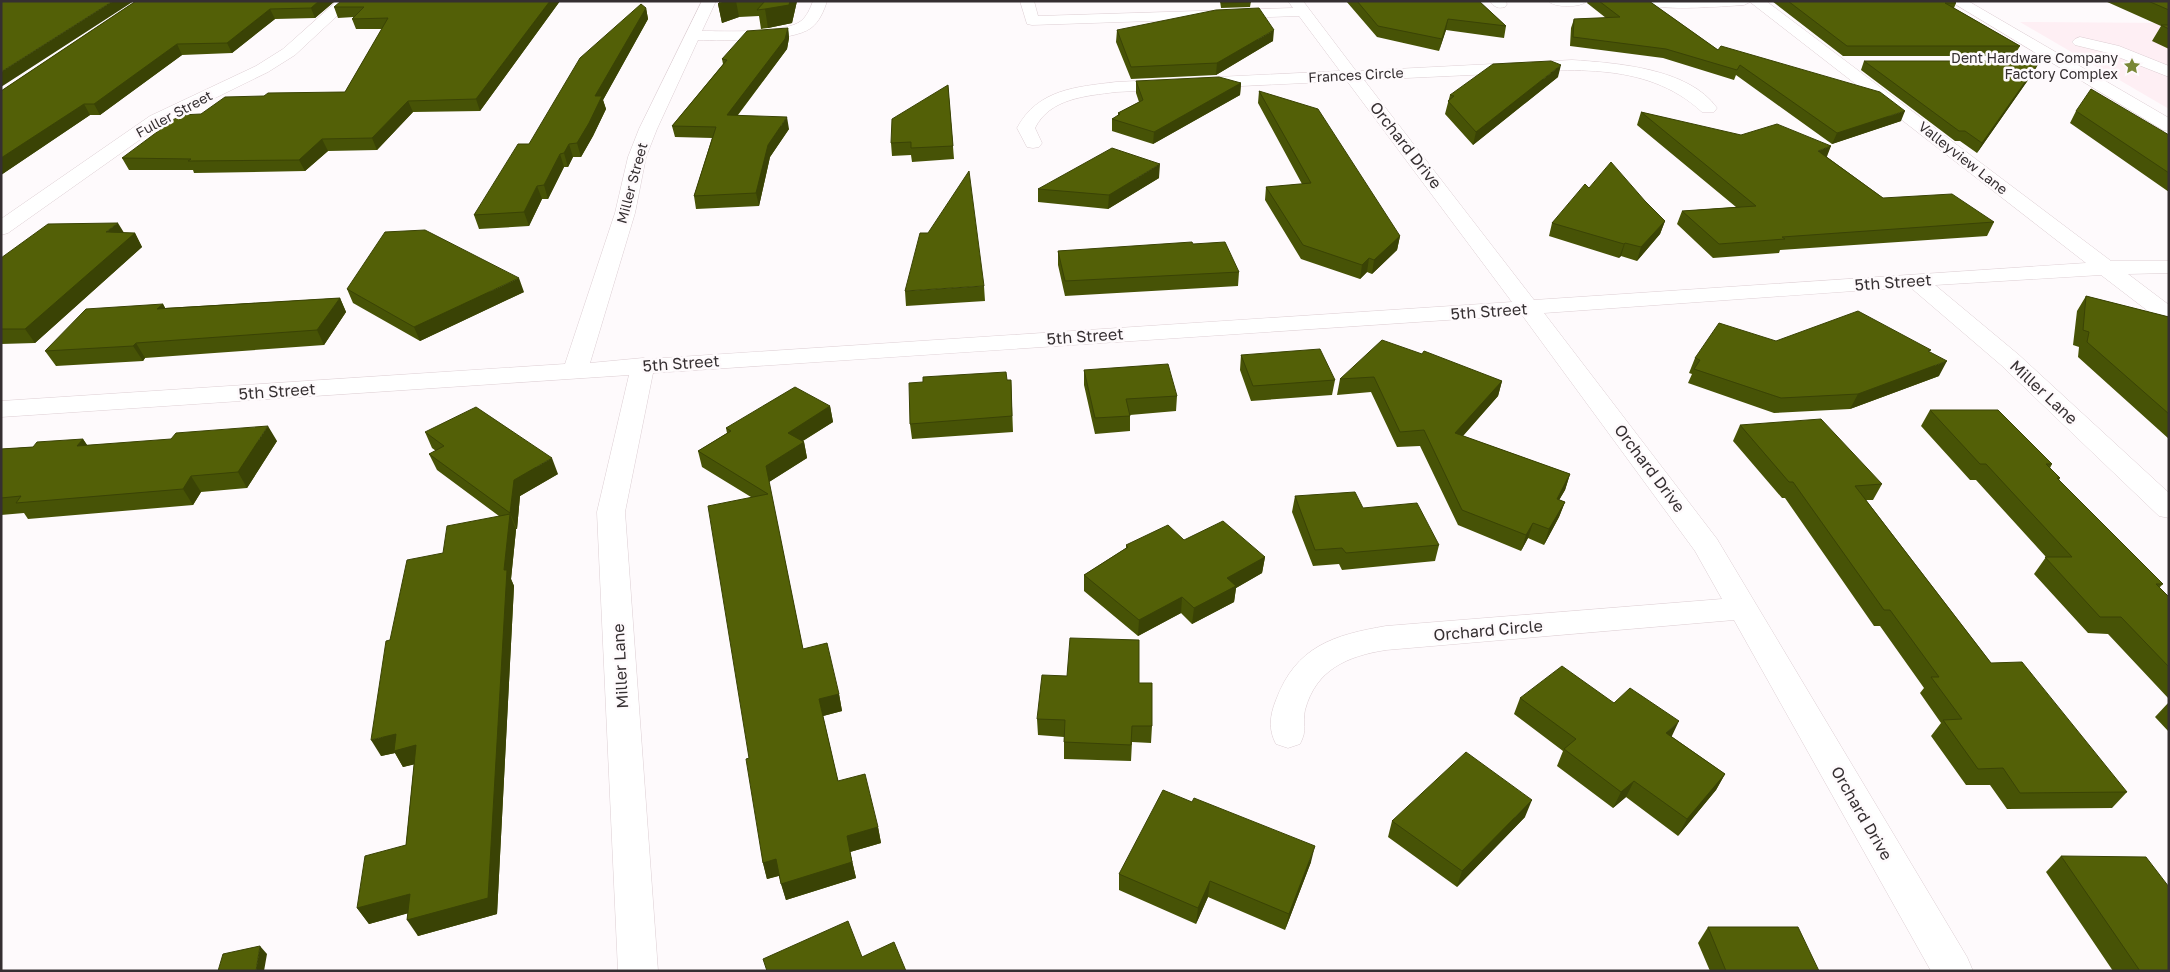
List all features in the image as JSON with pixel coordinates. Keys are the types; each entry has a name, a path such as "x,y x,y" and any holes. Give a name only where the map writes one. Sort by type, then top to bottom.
{"street":[{"name":"Fuller Street","path":"1,229 156,120 255,72 289,52 346,1"},
{"name":"Miller Street","path":"575,372 624,212 637,157 648,129 708,1"},
{"path":"692,35 773,33 802,27 811,20 820,1"},
{"path":"1555,1 1580,1"},
{"path":"1647,1 1680,4 1744,1"},
{"name":"Valleyview Lane","path":"1757,1 2169,316"},
{"path":"1958,1 2169,126"},
{"path":"1029,10 1048,6"},
{"path":"1029,10 1299,7"},
{"name":"Orchard Drive","path":"1299,7 1662,484 1706,546 1953,971"},
{"path":"2080,42 2113,49 2169,72"},
{"path":"1840,64 1869,63"},
{"path":"2033,63 2062,63"},
{"name":"Frances Circle","path":"1033,143 1026,128 1029,118 1037,110 1051,102 1090,90 1116,86 1572,65 1630,71 1669,82 1694,95 1708,108"},
{"name":"5th Street","path":"1,409 575,372 643,365 1529,308 1915,280 2106,268 2169,267"},
{"name":"Miller Lane","path":"1915,280 2010,360 2169,509"},
{"name":"Miller Lane","path":"638,971 610,512 643,365"},
{"name":"Orchard Circle","path":"1288,734 1288,712 1298,684 1319,661 1351,644 1386,638 1743,608"}],"shaded area":[{"name":"Dent Hardware Company Factory Complex","path":"2020,22 2169,23 2169,109"}],"building":[{"path":"1,1 113,1 1,72"},
{"path":"136,1 319,1 311,8 270,9 227,43 177,44 94,104 84,104 1,158 1,91"},
{"path":"341,1 550,1 476,99 408,101 372,138 322,139 299,160 188,161 191,159 122,158 180,115 201,114 225,97 264,96 268,93 345,92 388,18 352,19 364,7 334,7"},
{"path":"765,1 790,1 789,5 757,10"},
{"path":"1221,1 1251,1 1251,2 1221,3"},
{"path":"1357,1 1479,1 1506,26 1448,19 1442,39 1378,26"},
{"path":"1599,1 1649,1 1718,50 1721,46 1880,92 1905,111 1837,133 1740,65 1737,70 1666,49 1573,37 1574,19 1620,17"},
{"path":"1788,1 1953,1 1956,3 1945,3 2020,46 1847,46"},
{"path":"2148,1 2169,1 2169,10"},
{"path":"641,4 646,8 595,96 602,96 589,123 577,143 569,144 564,153 560,154 544,185 537,186 524,212 474,215 518,144 529,144 580,58"},
{"path":"1259,8 1274,30 1217,63 1131,67 1117,30 1216,10"},
{"path":"2161,25 2169,25 2169,29"},
{"path":"788,28 785,39 727,115 787,117 768,145 756,193 694,196 716,127 672,126 727,60 722,59 747,31"},
{"path":"1551,61 1561,65 1476,132 1448,101 1454,96 1450,95 1493,64"},
{"path":"1864,61 2040,61 1982,143 1965,131 1959,131"},
{"path":"1219,77 1241,83 1154,132 1112,119 1120,114 1118,113 1143,100 1136,81"},
{"path":"948,85 953,146 911,148 911,142 891,143 892,119"},
{"path":"2091,89 2169,135 2169,173 2076,111"},
{"path":"1259,91 1318,109 1400,236 1374,260 1369,258 1362,265 1303,245 1266,187 1311,183"},
{"path":"1641,112 1741,135 1777,124 1831,146 1818,151 1883,198 1952,194 1994,222 1782,237 1785,239 1719,244 1682,211 1756,206"},
{"path":"1112,148 1160,164 1109,195 1038,189"},
{"path":"1611,162 1665,221 1641,247 1624,244 1552,223 1585,184 1589,188"},
{"path":"969,171 984,286 905,291 920,233 928,233"},
{"path":"118,223 106,232 135,233 25,329 1,329 1,258 48,224"},
{"path":"425,230 519,278 414,327 347,289 385,232"},
{"path":"1192,242 1193,244 1225,242 1239,272 1065,281 1058,251"},
{"path":"2086,296 2169,317 2169,414 2087,342 2089,332 2083,330"},
{"path":"340,298 317,330 136,343 133,346 45,351 86,309 163,304 157,309"},
{"path":"1858,311 1931,350 1928,351 1947,361 1858,394 1781,398 1694,369 1700,360 1695,358 1719,323 1776,341"},
{"path":"1382,340 1422,354 1424,351 1502,381 1455,433 1570,474 1557,499 1565,502 1549,529 1533,523 1526,535 1462,510 1424,430 1400,432 1374,377 1340,379"},
{"path":"1320,349 1335,380 1253,386 1241,355"},
{"path":"1168,364 1177,396 1126,399 1130,416 1095,418 1084,370"},
{"path":"1006,372 1007,380 1011,380 1012,416 910,424 909,383 923,382 923,377"},
{"path":"795,387 830,406 788,433 804,442 766,466 803,649 827,643 839,694 819,699 838,781 865,774 878,827 847,836 852,862 781,884 776,859 763,863 746,759 749,758 708,506 768,494 698,451 731,431 726,428"},
{"path":"476,407 552,458 514,480 510,513 429,454 444,446 425,432"},
{"path":"1930,410 1998,410 2052,464 2046,464 2060,478 2057,478 2163,584 2156,584 2169,597 2169,667 2121,617 2100,617 2045,557 2072,557 1986,464 1980,464"},
{"path":"1821,419 1882,484 1855,486 1991,663 2022,662 2127,792 2020,793 2003,768 1978,769 1943,720 1962,719 1931,677 1939,677 1890,610 1884,610 1793,482 1789,482 1740,425"},
{"path":"268,426 238,472 191,476 183,489 16,503 21,496 1,498 1,449 33,447 37,442 83,439 77,446 171,439 176,433"},
{"path":"1355,492 1363,508 1417,503 1439,545 1346,553 1342,548 1315,550 1295,496"},
{"path":"510,514 504,570 507,570 488,898 407,920 410,894 357,908 365,856 406,845 416,745 394,751 396,734 371,740 386,641 390,640 407,560 443,553 447,526"},
{"path":"1223,521 1265,557 1227,578 1236,586 1194,608 1182,597 1139,620 1084,575 1128,547 1126,545 1168,525 1184,540"},
{"path":"1070,638 1139,640 1139,683 1152,683 1152,726 1132,726 1131,745 1064,742 1065,720 1037,719 1042,675 1067,676"},
{"path":"1562,666 1614,703 1630,688 1679,721 1666,733 1725,774 1687,819 1634,781 1621,792 1564,749 1576,739 1520,698"},
{"path":"1466,752 1532,800 1462,871 1392,821"},
{"path":"1163,790 1192,802 1194,798 1315,846 1289,914 1210,881 1198,908 1119,874"},
{"path":"2061,856 2146,857 2169,887 2169,971 2140,971"},
{"path":"848,921 862,957 894,942 906,971 767,971 763,959"},
{"path":"1708,927 1798,927 1819,971 1726,971"},
{"path":"260,946 256,971 218,971 223,954"}],"place":[{"name":"Dent Hardware Company Factory Complex","path":"2132,66"}]}
